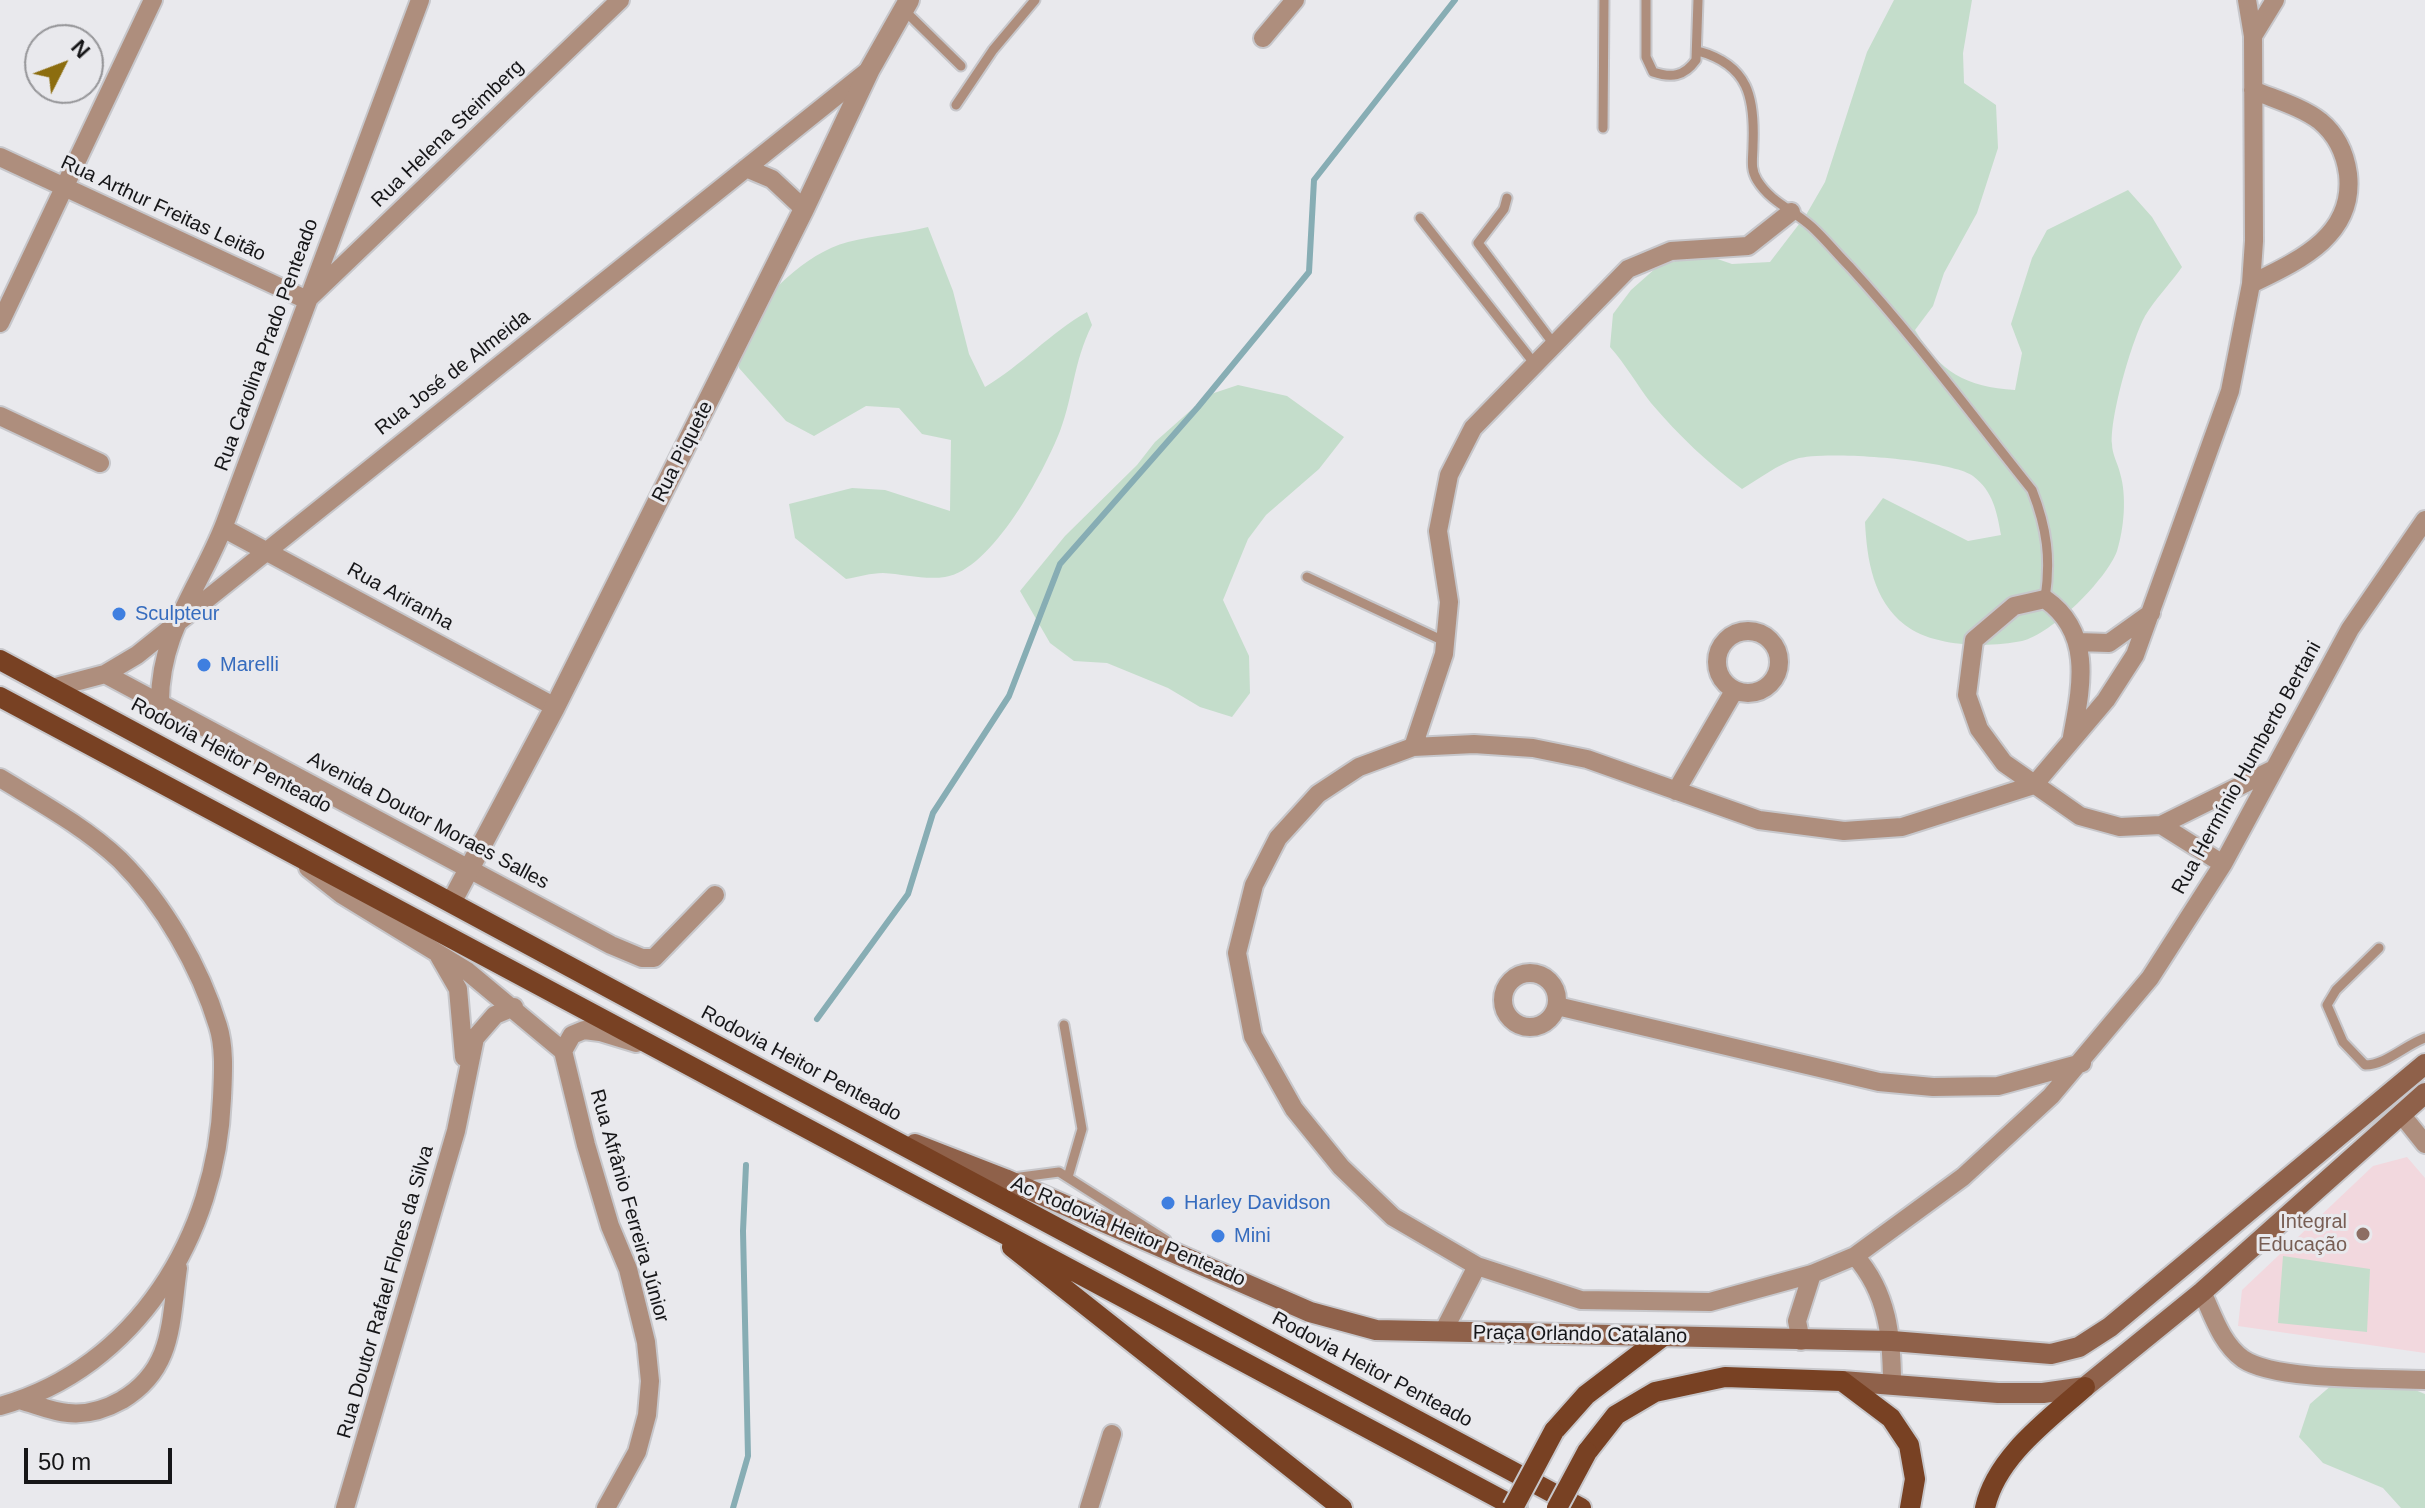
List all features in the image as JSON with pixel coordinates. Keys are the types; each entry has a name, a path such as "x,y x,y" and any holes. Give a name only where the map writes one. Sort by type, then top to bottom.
{"main road":[{"name":"Rodovia Heitor Penteado","path":"0,660 1581,1508"},
{"path":"0,697 1515,1508 1554,1431 1586,1395 1662,1337"},
{"name":"Praça Orlando Catalano","path":"1443,1332 1892,1341 2051,1354 2079,1347 2110,1327 2425,1064"},
{"path":"1985,1508 1989,1489 2029,1436 2202,1292 2425,1093"},
{"name":"Ac Rodovia Heitor Penteado","path":"862,1125 1005,1179 1310,1312 1376,1330 1443,1332"},
{"path":"971,1215 1342,1508"},
{"path":"1557,1508 1587,1452 1616,1415 1655,1392 1725,1377 1842,1381 1998,1393 2043,1393 2085,1387"},
{"path":"1842,1381 1891,1418 1909,1445 1915,1479 1910,1508"}],"street":[{"path":"0,323 153,0"},
{"name":"Rua Carolina Prado Penteado","path":"160,704 162,672 173,627 223,528 420,0"},
{"name":"Rua Helena Steimberg","path":"307,300 620,0"},
{"path":"1263,38 1295,0"},
{"path":"1477,1266 1393,1217 1341,1167 1294,1109 1253,1036 1237,953 1254,885 1278,838 1318,794 1359,767 1413,747 1474,744 1533,748 1587,759 1759,820 1844,831 1902,827 2034,785 2124,674 2153,611 2230,391 2251,284 2254,241 2253,36 2247,0"},
{"path":"2253,36 2275,0"},
{"name":"Rua Piquete","path":"452,901 555,707 804,209 870,69 906,5"},
{"name":"Rua José de Almeida","path":"52,688 105,674 173,627 266,549 870,69"},
{"path":"2251,284 2300,260 2326,239 2346,212 2348,178 2344,149 2319,121 2253,90"},
{"name":"Rua Arthur Freitas Leitão","path":"0,157 307,300"},
{"path":"746,168 772,179 804,209"},
{"path":"1413,747 1432,697 1446,642 1449,602 1438,531 1449,475 1473,428 1628,269 1671,251 1748,246 1791,212"},
{"path":"0,416 100,463"},
{"name":"Rua Hermínio Humberto Bertani","path":"1893,1230 1963,1177 2051,1096 2082,1063 2150,978 2223,864 2350,629 2425,520"},
{"name":"Rua Ariranha","path":"223,528 555,707"},
{"path":"2072,737 2083,673 2077,642 2056,607 2045,599 2014,606 1974,640 1967,695 1979,729 2004,763 2080,816 2120,827 2161,825 2274,769"},
{"path":"2077,642 2109,643 2153,611"},
{"name":"Avenida Doutor Moraes Salles","path":"105,674 611,945 648,959 658,955 715,895"},
{"path":"1676,791 1734,691"},
{"path":"0,778 62,815 120,860 162,911 195,969 219,1028 223,1066 221,1120 213,1169 178,1266 165,1349 151,1377 132,1394 113,1405 79,1412 67,1413 19,1400"},
{"path":"2161,825 2223,864"},
{"path":"287,849 341,894 435,949 514,1007 563,1051 572,1035 584,1030 664,1051"},
{"name":"Rua Doutor Rafael Flores da Silva","path":"435,949 458,989 466,1088"},
{"path":"1557,1006 1879,1082 1933,1087 1998,1086 2082,1063"},
{"name":"Rua Doutor Rafael Flores da Silva","path":"345,1508 456,1131 475,1038 495,1015 514,1007"},
{"name":"Rua Afrânio Ferreira Júnior","path":"563,1051 610,1226 628,1269 646,1342 650,1381 647,1415 637,1452 606,1508"},
{"path":"2401,1114 2425,1144"},
{"name":"Praça Orlando Catalano","path":"1443,1332 1477,1266 1581,1300 1649,1304 1710,1302 1812,1274 1855,1256 1893,1230"},
{"path":"1855,1256 1871,1275 1882,1297 1892,1341 1892,1385"},
{"path":"0,1406 19,1400 88,1364 128,1332 178,1266"},
{"path":"1801,1341 1797,1321 1812,1274"},
{"path":"2202,1292 2223,1339 2244,1359 2271,1371 2425,1380"},
{"path":"1089,1508 1112,1434"}],"lane":[{"path":"956,105 993,50 1035,0"},
{"path":"1603,128 1604,0"},
{"path":"1646,0 1646,57 1653,72 1667,76 1680,75 1690,69 1698,51 1698,0"},
{"path":"906,5 961,66"},
{"path":"1698,51 1717,56 1735,69 1750,89 1754,119 1752,170 1770,197 1810,225 1886,307 2032,490 2046,525 2049,567 2045,599"},
{"path":"1507,198 1504,209 1478,243 1553,343"},
{"path":"1420,218 1534,363"},
{"path":"1307,577 1446,642"},
{"path":"2379,948 2336,990 2327,1005 2343,1042 2365,1065 2376,1065 2407,1044 2425,1038"},
{"path":"1064,1025 1082,1129 1068,1177"},
{"path":"1005,1179 1048,1171 1068,1177 1202,1264"}],"shaded area":[{"name":"Integral Educação","path":"2407,1157 2425,1178 2425,1353 2238,1326 2242,1290 2373,1166"}],"green space":[{"path":"1894,0 1972,0 1963,53 1964,83 1996,105 1998,148 1977,213 1944,273 1933,306 1915,330 1934,357 1968,381 2015,390 2022,353 2011,324 2032,258 2047,230 2128,190 2152,217 2182,267 2145,316 2118,398 2112,444 2124,502 2117,551 2102,576 2077,604 2048,628 2022,641 1993,645 1961,644 1917,632 1905,625 1886,604 1870,565 1865,522 1883,498 1968,541 2001,535 1990,495 1973,476 1960,470 1915,461 1811,456 1782,464 1742,489 1672,427 1610,347 1613,314 1631,290 1657,267 1700,253 1732,264 1770,262 1806,215 1825,182 1867,52"},
{"path":"928,227 953,291 969,354 985,387 1087,312 1092,325 1081,352 1065,417 1042,470 1014,517 981,557 963,570 945,577 883,573 846,579 795,538 789,504 852,488 885,490 950,511 951,440 922,434 899,408 866,406 814,436 786,421 739,368 738,331 773,291 816,256 848,242"},
{"path":"1238,385 1287,396 1344,437 1319,469 1266,515 1248,539 1223,600 1249,656 1250,693 1232,717 1200,707 1168,688 1107,663 1074,661 1050,643 1020,591 1065,536 1137,465 1155,442 1208,395"},
{"path":"2283,1256 2370,1269 2367,1332 2278,1323"},
{"path":"2341,1377 2403,1385 2425,1394 2425,1508 2401,1508 2383,1488 2323,1463 2299,1437 2310,1404"}],"waterway":[{"path":"817,1019 908,894 933,813 1009,696 1060,564 1198,407 1309,272 1314,180 1455,0"},
{"path":"733,1508 748,1456 743,1231 746,1165"}],"place":[{"name":"Sculpteur","path":"119,614"},
{"name":"Marelli","path":"204,665"},
{"name":"Harley Davidson","path":"1168,1203"},
{"name":"Integral Educação","path":"2363,1234"},
{"name":"Mini","path":"1218,1236"}]}
